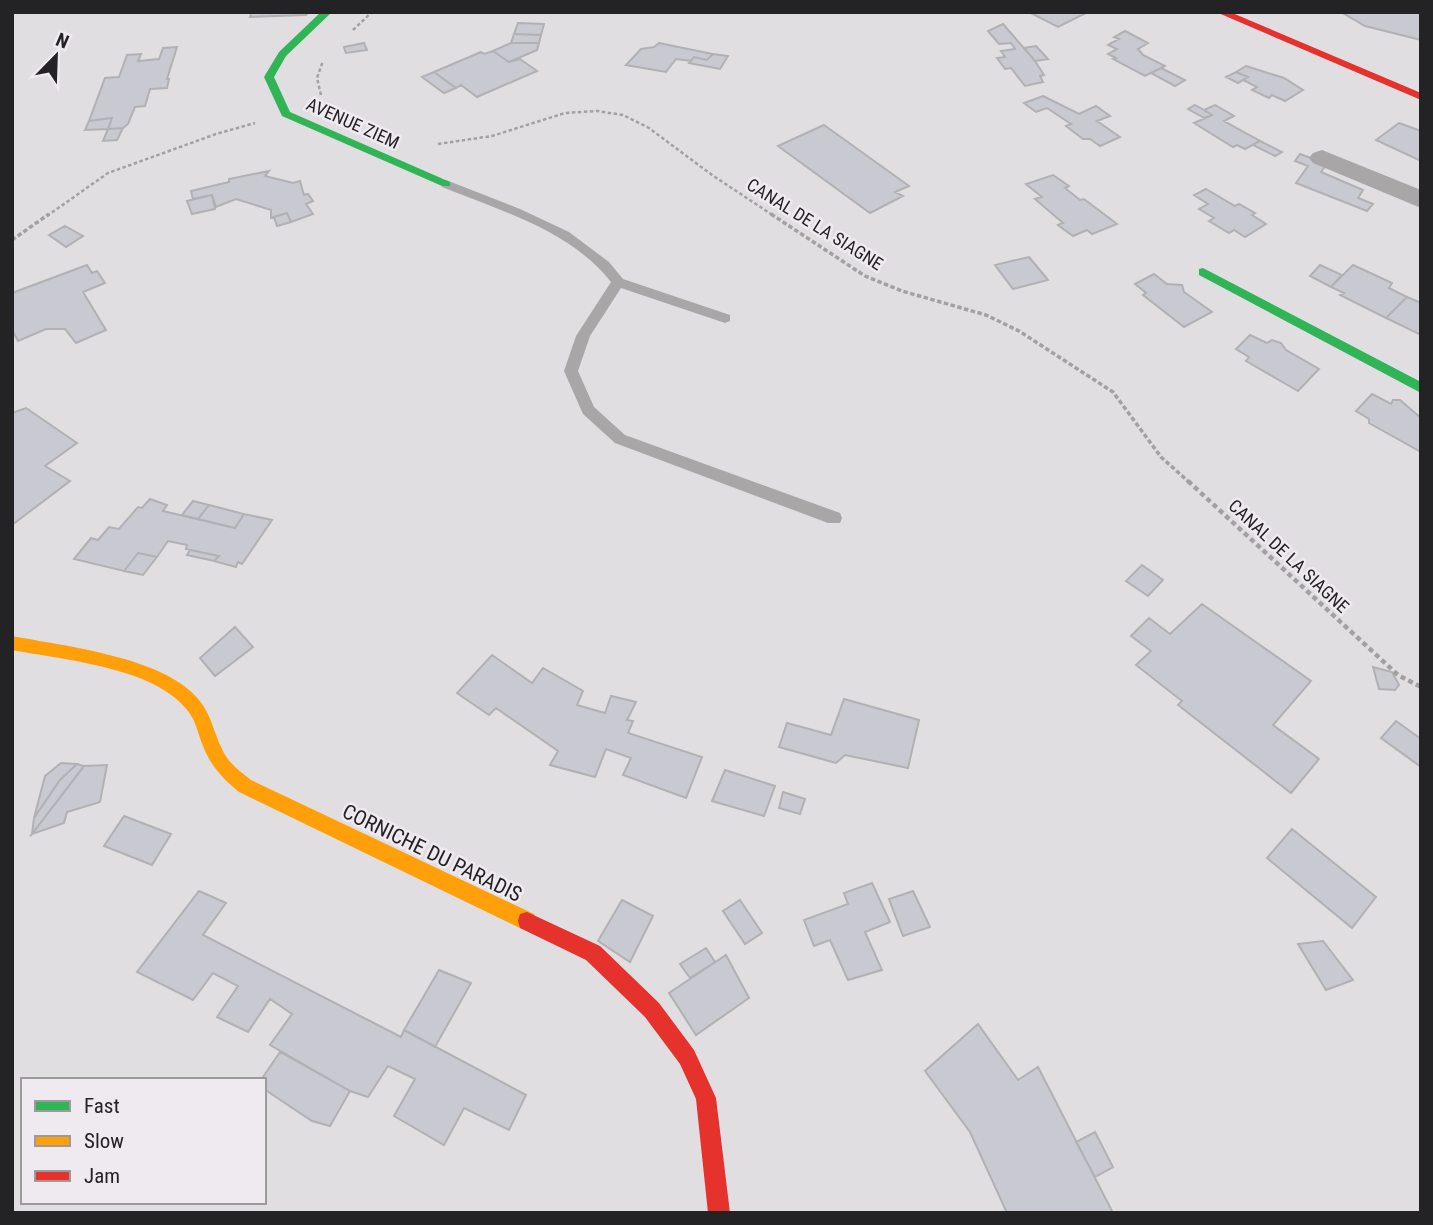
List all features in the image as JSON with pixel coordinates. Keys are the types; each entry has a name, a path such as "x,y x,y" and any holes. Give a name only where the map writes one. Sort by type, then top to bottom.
{"street":[{"name":"AVENUE ZIEM","path":"327,12 282,54 269,78 286,114 446,184"},
{"path":"1221,12 1421,97"},
{"path":"1322,158 1421,200"},
{"path":"1203,272 1421,387"},
{"name":"CORNICHE DU PARADIS","path":"12,643 121,667 169,685 191,702 205,726 221,764 245,786 593,953 652,1010 687,1057 706,1098 719,1213"}],"lane":[{"path":"446,184 571,238 608,265 618,282 725,318"},
{"path":"618,282 583,336 571,371 588,410 620,439 834,518"}],"path":[{"path":"350,32 372,12"},
{"path":"324,61 317,71 318,90 327,103"},
{"name":"CANAL DE LA SIAGNE","path":"432,145 454,144 492,136 565,113 597,111 623,115 649,128 712,175 865,275 902,290 986,315 1019,331 1113,392 1161,457 1398,675 1421,687"},
{"path":"12,240 108,173 216,134 286,114"}],"building":[{"path":"252,12 309,12 306,15 250,17"},
{"path":"1341,12 1421,12 1421,40 1365,26"},
{"path":"1031,13 1084,14 1058,27"},
{"path":"518,23 544,24 541,35 514,34"},
{"path":"1003,24 1035,61 1044,75 1040,76 1043,82 1025,86 1011,68 1005,69 997,58 1005,57 1001,51 1015,49 1011,43 999,44 988,31"},
{"path":"1125,31 1148,43 1138,49 1143,55 1165,66 1145,76 1113,59 1116,58 1108,54 1117,49 1108,45 1119,39 1114,37"},
{"path":"514,34 541,35 539,43 511,43"},
{"path":"364,43 367,50 345,51 344,47"},
{"path":"511,43 539,43 537,50 509,62 493,51"},
{"path":"659,43 713,54 707,60 694,57 691,61 676,59 666,72 626,65 641,49 654,47"},
{"path":"1036,46 1048,59 1035,61 1024,48"},
{"path":"177,47 167,79 167,88 150,89 145,106 135,107 128,124 123,128 108,129 112,118 89,121 105,78 119,77 127,55 141,54 138,61 159,59 163,48"},
{"path":"493,51 509,62 520,59 537,71 477,97 461,85 456,88 434,72 481,52 484,54"},
{"path":"713,54 728,56 720,69 689,63 694,57 707,60"},
{"path":"1246,66 1284,78 1303,90 1285,101 1272,95 1269,98 1252,90 1257,87 1243,80 1248,77 1236,72"},
{"path":"1161,68 1185,80 1175,86 1151,73"},
{"path":"434,72 456,88 444,93 422,77"},
{"path":"1236,72 1248,77 1238,83 1226,77"},
{"path":"1043,96 1079,114 1096,106 1110,116 1097,121 1120,137 1100,146 1090,139 1083,139 1066,126 1071,124 1047,108 1036,112 1024,103"},
{"path":"1195,105 1212,115 1204,118 1188,109"},
{"path":"1215,105 1234,116 1224,121 1260,141 1245,149 1237,145 1233,147 1194,123 1212,115 1204,110"},
{"path":"112,118 108,129 85,130 89,121"},
{"path":"1399,123 1421,131 1421,161 1376,140"},
{"path":"824,125 909,186 895,192 903,196 870,213 778,146"},
{"path":"123,128 117,140 103,141 108,129"},
{"path":"1260,141 1282,152 1275,156 1253,145"},
{"path":"1300,154 1327,164 1321,172 1363,190 1358,198 1373,204 1367,211 1296,183 1308,166 1295,161"},
{"path":"269,171 265,176 293,183 300,181 304,195 308,194 313,201 306,204 313,214 291,222 287,213 271,218 271,210 236,199 216,207 212,195 193,199 191,191 229,182 229,179"},
{"path":"1053,175 1069,186 1065,188 1080,200 1084,199 1117,224 1092,234 1087,230 1073,236 1058,225 1063,223 1035,199 1042,197 1026,184"},
{"path":"1206,189 1235,206 1239,204 1255,213 1252,215 1266,224 1245,237 1234,230 1229,233 1209,221 1214,218 1199,209 1208,204 1194,195"},
{"path":"212,195 215,209 192,214 187,201"},
{"path":"287,213 291,222 277,226 274,217"},
{"path":"65,226 83,236 66,247 49,235"},
{"path":"1029,257 1048,280 1013,289 995,265"},
{"path":"87,265 92,273 97,271 105,283 83,292 106,330 76,343 65,329 46,329 18,341 12,330 12,293"},
{"path":"1320,265 1342,275 1331,287 1310,276"},
{"path":"1353,265 1392,283 1389,288 1407,297 1386,318 1340,295 1344,293 1331,287"},
{"path":"1154,274 1167,284 1182,285 1184,292 1212,312 1184,327 1143,295 1146,293 1135,284"},
{"path":"1407,297 1421,303 1421,335 1386,318"},
{"path":"1250,335 1267,343 1272,340 1281,343 1286,350 1319,369 1298,391 1246,361 1249,357 1236,349"},
{"path":"1372,394 1391,404 1393,400 1400,400 1421,418 1421,452 1369,423 1369,419 1356,411"},
{"path":"26,408 77,443 45,466 70,481 12,525 12,413"},
{"path":"150,499 167,505 163,511 235,528 244,514 272,520 242,564 238,562 236,567 214,561 219,556 186,549 187,545 168,541 157,557 138,553 124,571 74,559 91,538 98,540 109,527 119,529 138,507 142,508"},
{"path":"193,501 209,505 198,519 182,515"},
{"path":"209,505 244,514 235,528 198,519"},
{"path":"190,550 219,556 214,561 187,555"},
{"path":"138,553 157,557 143,575 124,571"},
{"path":"1142,565 1163,580 1148,596 1126,581"},
{"path":"1202,604 1311,681 1273,725 1319,759 1291,793 1178,705 1182,701 1136,665 1151,651 1131,636 1149,618 1170,634"},
{"path":"235,627 253,647 215,676 200,658"},
{"path":"492,655 532,683 543,668 583,691 577,705 605,713 611,696 636,702 627,720 633,721 628,733 702,757 686,798 623,775 631,758 606,749 595,777 550,765 558,751 496,708 489,715 457,693"},
{"path":"1373,667 1392,672 1399,685 1395,690 1379,689"},
{"path":"844,699 919,720 908,768 845,755 836,763 779,747 787,723 831,735"},
{"path":"1396,721 1421,739 1421,767 1381,738"},
{"path":"61,763 77,764 60,780 34,818 45,776"},
{"path":"77,764 84,766 32,834 34,818 60,780"},
{"path":"107,765 100,802 67,812 64,823 32,834 84,766"},
{"path":"725,770 775,786 764,816 712,801"},
{"path":"783,792 805,799 800,814 779,808"},
{"path":"124,816 171,834 152,865 104,846"},
{"path":"1292,829 1376,897 1352,928 1267,858"},
{"path":"872,883 890,922 865,932 882,970 848,980 830,940 814,946 804,920 848,904 844,893"},
{"path":"199,891 226,903 203,935 401,1037 404,1030 526,1095 509,1130 464,1108 444,1145 394,1116 415,1079 388,1066 368,1097 350,1091 270,1045 292,1014 270,999 248,1032 217,1017 238,986 213,973 193,1000 137,972"},
{"path":"913,891 930,927 903,936 889,899"},
{"path":"622,900 653,916 630,962 598,941"},
{"path":"740,900 762,933 745,944 723,911"},
{"path":"1323,941 1353,980 1326,990 1298,944"},
{"path":"706,948 715,962 690,978 680,964"},
{"path":"726,955 749,998 696,1035 669,993"},
{"path":"439,970 471,983 435,1047 404,1030"},
{"path":"978,1024 1018,1080 1038,1067 1113,1213 1007,1213 970,1132 925,1071"},
{"path":"280,1052 350,1091 330,1126 312,1121 266,1090 266,1078 262,1078"},
{"path":"1095,1132 1113,1167 1095,1177 1076,1142"}],"traffic: fast":[{"path":"327,12 282,54 269,77 286,114 446,184"},
{"path":"1203,272 1421,388"}],"traffic: slow":[{"path":"12,643 131,668 153,677 173,688 196,708 216,757 229,773 245,786 527,921"}],"traffic: jam":[{"path":"1221,12 1421,97"},
{"path":"527,921 593,953 652,1010 687,1057 706,1098 719,1213"}]}
